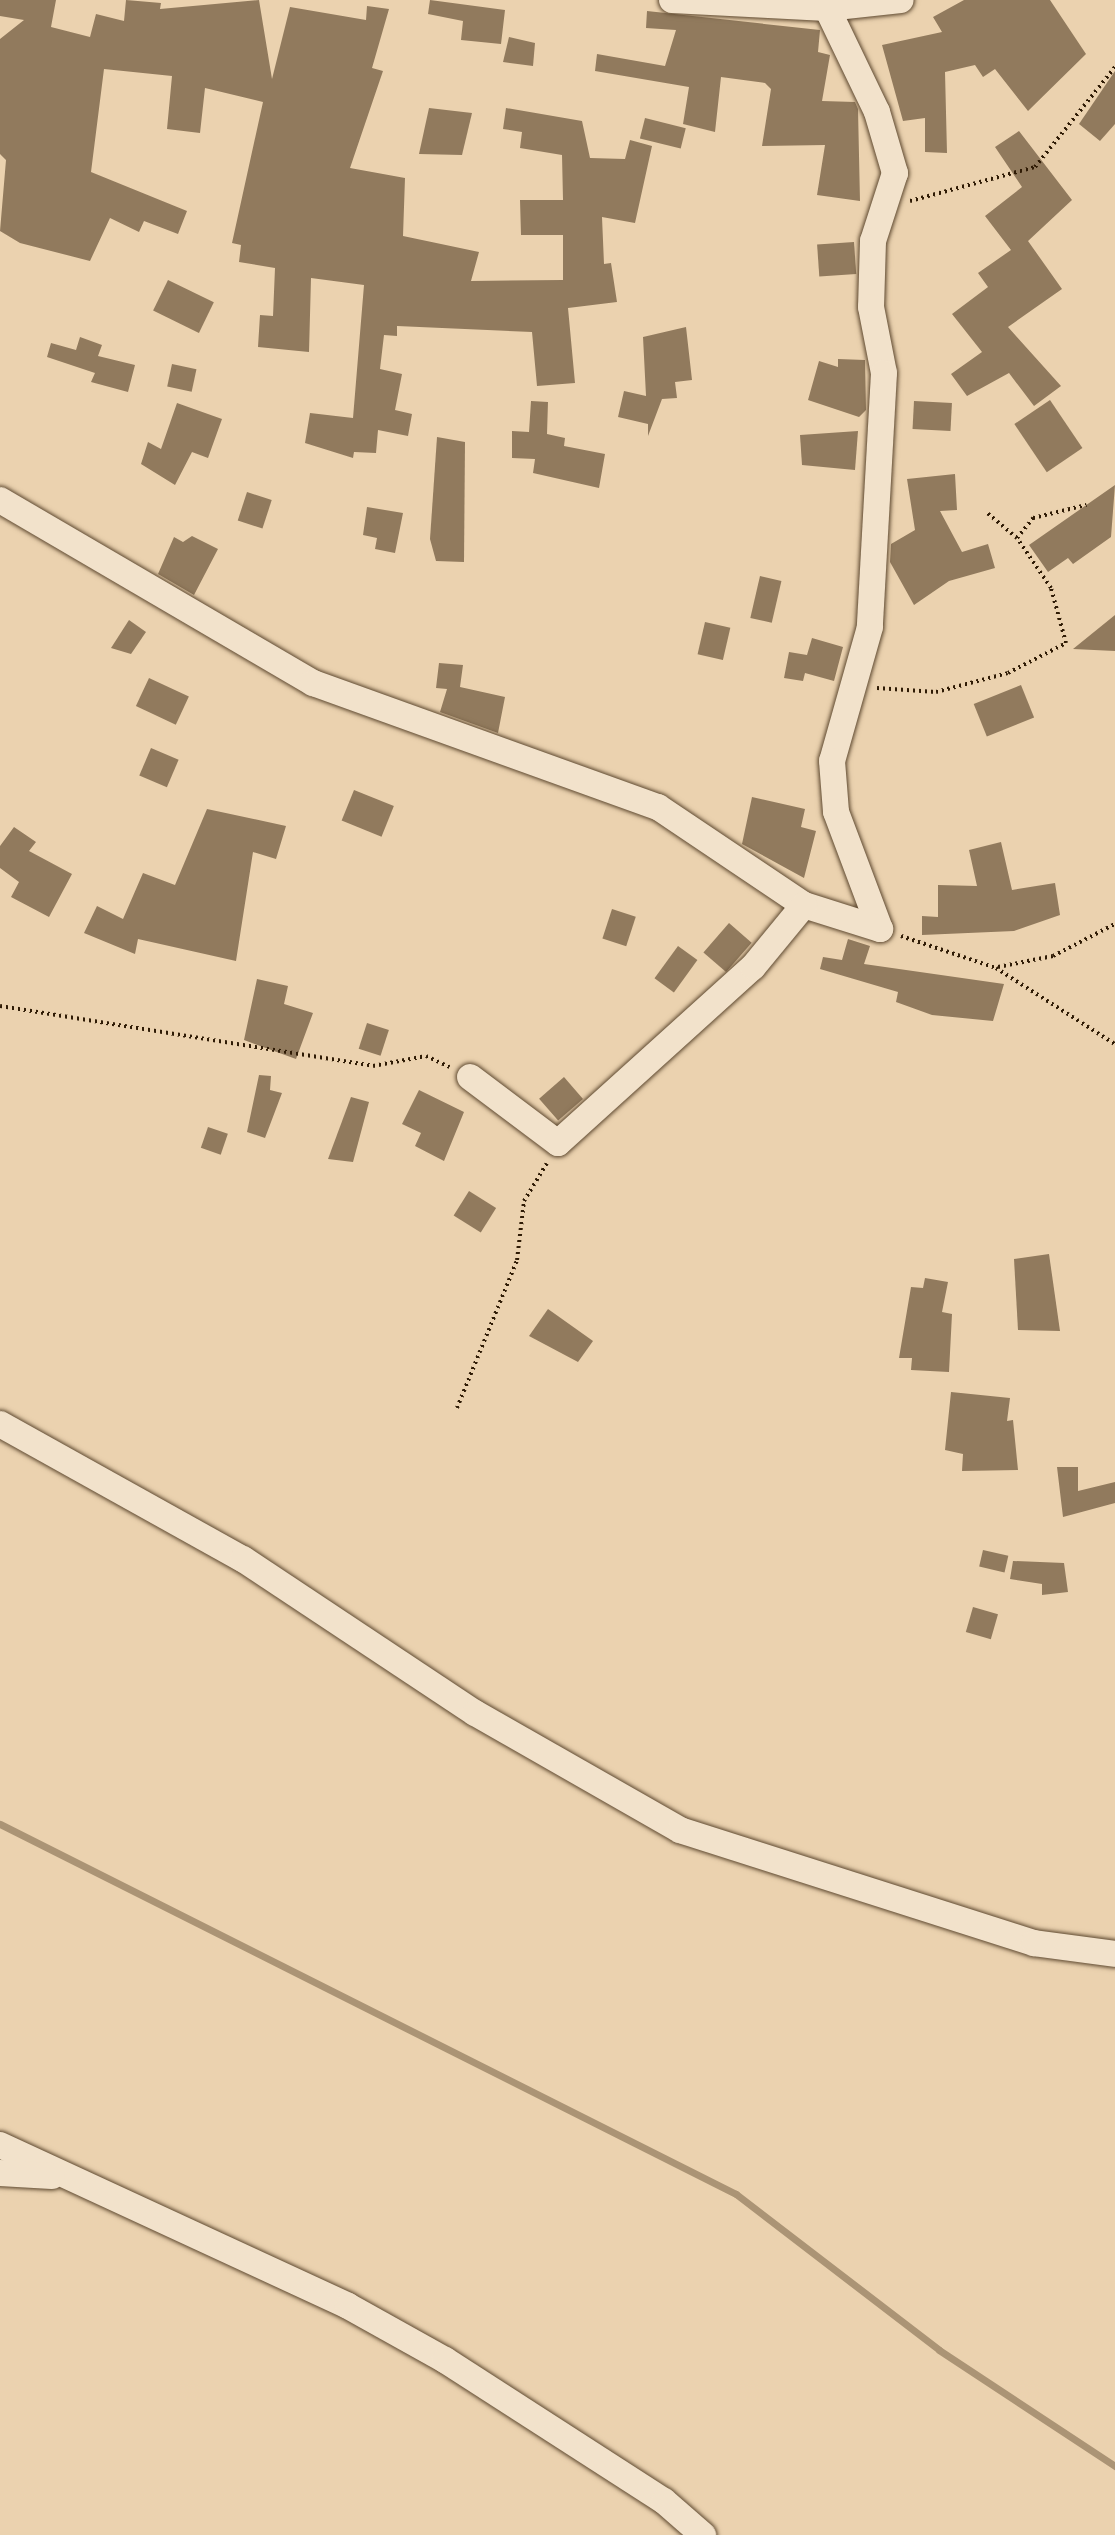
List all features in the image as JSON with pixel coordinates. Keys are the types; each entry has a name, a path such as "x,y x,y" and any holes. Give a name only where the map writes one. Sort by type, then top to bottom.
{"street":[{"path":"672,0 827,8 901,0"},
{"path":"827,8 877,112 895,173 889,205 873,241 871,307 884,373 880,500 870,627 855,687 837,740 832,782 846,847 880,929"},
{"path":"0,500 313,683 680,818 804,905 880,929"},
{"path":"470,1077 558,1143 753,967 804,905"},
{"path":"0,1424 243,1559 475,1713 680,1830 1034,1943 1115,1954"},
{"path":"0,2145 60,2176 348,2306 445,2360 650,2492 703,2535"},
{"path":"0,2173 60,2176"}],"path":[{"path":"889,205 1035,167 1115,67"},
{"path":"1017,538 1033,518 1086,505"},
{"path":"855,687 936,692 1008,673 1066,643 1051,588 1017,538 986,512"},
{"path":"996,968 1053,956 1115,924"},
{"path":"880,929 996,968 1115,1044"},
{"path":"0,1006 373,1066 426,1056 470,1077"},
{"path":"457,1408 517,1260 524,1201 558,1143"}],"building":[{"path":"0,0 56,0 51,27 90,37 96,14 124,21 126,0 161,3 160,9 259,0 272,79 290,7 366,20 367,6 389,9 372,68 383,71 350,168 405,178 403,236 479,252 471,281 563,280 563,235 521,235 520,200 563,200 562,155 520,148 522,132 503,129 506,108 582,121 590,158 625,159 630,140 652,146 635,223 602,217 604,264 611,263 617,302 568,308 575,383 537,386 532,332 397,326 397,336 384,335 380,369 402,374 395,410 412,414 408,436 378,430 376,453 354,452 353,458 305,443 310,413 353,418 364,285 311,278 309,352 258,347 260,315 273,316 275,268 239,262 241,245 232,243 263,102 205,88 200,133 167,129 172,76 104,69 91,172 187,211 178,234 144,221 139,232 110,218 90,261 20,243 0,231 6,160 0,154 0,39 24,20 0,16"},
{"path":"430,0 505,10 501,44 461,40 463,21 428,14"},
{"path":"964,0 1050,0 1086,54 1028,111 995,69 983,77 975,65 945,72 947,153 925,152 925,118 903,121 882,45 942,32 933,17"},
{"path":"647,11 820,30 818,52 830,55 822,101 855,102 858,109 860,201 817,195 825,145 762,146 771,89 765,83 721,77 715,132 683,124 689,87 595,71 597,54 665,66 676,30 646,28"},
{"path":"509,37 535,43 533,66 503,62"},
{"path":"1115,71 1115,124 1100,141 1079,124"},
{"path":"429,108 472,113 462,155 419,154"},
{"path":"645,118 686,128 681,149 640,138"},
{"path":"1019,131 1072,200 1028,241 1062,289 1008,327 1061,386 1034,406 1009,373 967,396 951,374 982,352 952,314 988,287 978,273 1011,250 985,216 1022,187 995,147"},
{"path":"854,242 856,274 819,277 817,245"},
{"path":"168,280 214,302 199,333 153,311"},
{"path":"686,327 692,380 675,382 677,398 662,399 648,436 648,424 618,417 624,391 646,396 643,337"},
{"path":"80,337 102,345 98,356 135,365 128,392 91,382 95,373 47,357 51,343 76,350"},
{"path":"838,359 865,360 866,410 859,417 808,400 819,361 838,367"},
{"path":"172,364 196,369 192,392 167,386"},
{"path":"1050,400 1082,448 1047,472 1014,424"},
{"path":"531,401 548,402 547,434 565,438 564,446 605,454 599,488 533,473 535,459 512,458 512,431 529,432"},
{"path":"914,401 952,403 950,431 913,429"},
{"path":"177,403 222,419 208,458 192,452 175,485 141,464 148,442 161,449"},
{"path":"858,431 855,470 802,465 800,435"},
{"path":"437,437 465,442 464,562 436,561 430,539"},
{"path":"955,474 957,510 940,511 962,552 988,544 995,568 949,581 914,605 890,562 891,544 915,530 907,479"},
{"path":"1115,485 1111,537 1073,564 1068,558 1048,572 1029,545"},
{"path":"247,492 272,500 262,529 238,521"},
{"path":"367,507 403,513 395,553 375,549 377,538 363,535"},
{"path":"192,536 218,549 194,595 158,574 174,537 183,542"},
{"path":"760,576 781,581 772,623 750,618"},
{"path":"1115,615 1115,651 1073,649"},
{"path":"129,620 146,632 131,654 111,648"},
{"path":"705,622 730,628 723,660 698,654"},
{"path":"812,638 843,647 834,681 805,673 803,681 784,678 789,652 807,655"},
{"path":"439,663 463,665 460,687 505,697 498,733 440,712 447,689 436,688"},
{"path":"149,678 189,697 176,725 136,706"},
{"path":"1021,685 1034,717 987,737 974,704"},
{"path":"151,748 179,760 167,787 139,776"},
{"path":"354,790 394,806 382,837 342,821"},
{"path":"752,797 805,809 801,827 816,831 804,878 742,844"},
{"path":"207,809 286,826 276,859 253,852 236,961 138,939 135,954 84,933 97,906 123,919 143,873 175,885"},
{"path":"14,827 36,842 29,851 72,874 49,917 11,897 19,882 0,868 0,846"},
{"path":"1001,842 1012,890 1055,883 1060,915 1014,931 922,935 922,916 938,917 938,885 977,886 969,850"},
{"path":"612,909 636,917 626,946 602,938"},
{"path":"729,923 752,943 726,972 703,952"},
{"path":"848,939 870,946 864,964 1004,984 993,1021 932,1015 896,1002 898,992 820,969 823,957 842,960"},
{"path":"678,946 697,960 674,992 654,978"},
{"path":"257,979 288,986 284,1004 313,1013 296,1059 244,1040"},
{"path":"367,1023 389,1030 381,1056 359,1049"},
{"path":"259,1075 271,1076 270,1090 282,1093 265,1138 247,1132"},
{"path":"564,1077 583,1099 558,1121 539,1099"},
{"path":"419,1090 464,1112 444,1161 415,1146 421,1133 402,1124"},
{"path":"351,1097 369,1102 353,1162 328,1159"},
{"path":"208,1127 228,1134 221,1155 201,1148"},
{"path":"469,1191 496,1208 481,1233 454,1216"},
{"path":"1049,1254 1060,1331 1018,1330 1014,1259"},
{"path":"925,1278 948,1282 942,1312 952,1314 949,1372 911,1370 912,1358 899,1358 911,1287 923,1288"},
{"path":"548,1309 593,1341 578,1362 529,1336"},
{"path":"951,1392 1010,1398 1007,1421 1013,1420 1018,1470 962,1471 963,1454 945,1450"},
{"path":"1057,1467 1078,1467 1078,1491 1115,1482 1115,1503 1063,1517"},
{"path":"983,1550 1008,1556 1005,1572 979,1567"},
{"path":"1013,1561 1064,1563 1068,1592 1042,1595 1042,1584 1010,1579"},
{"path":"973,1607 998,1614 991,1639 966,1632"}],"waterway":[{"path":"0,1824 736,2194 939,2350 1115,2466"}]}
